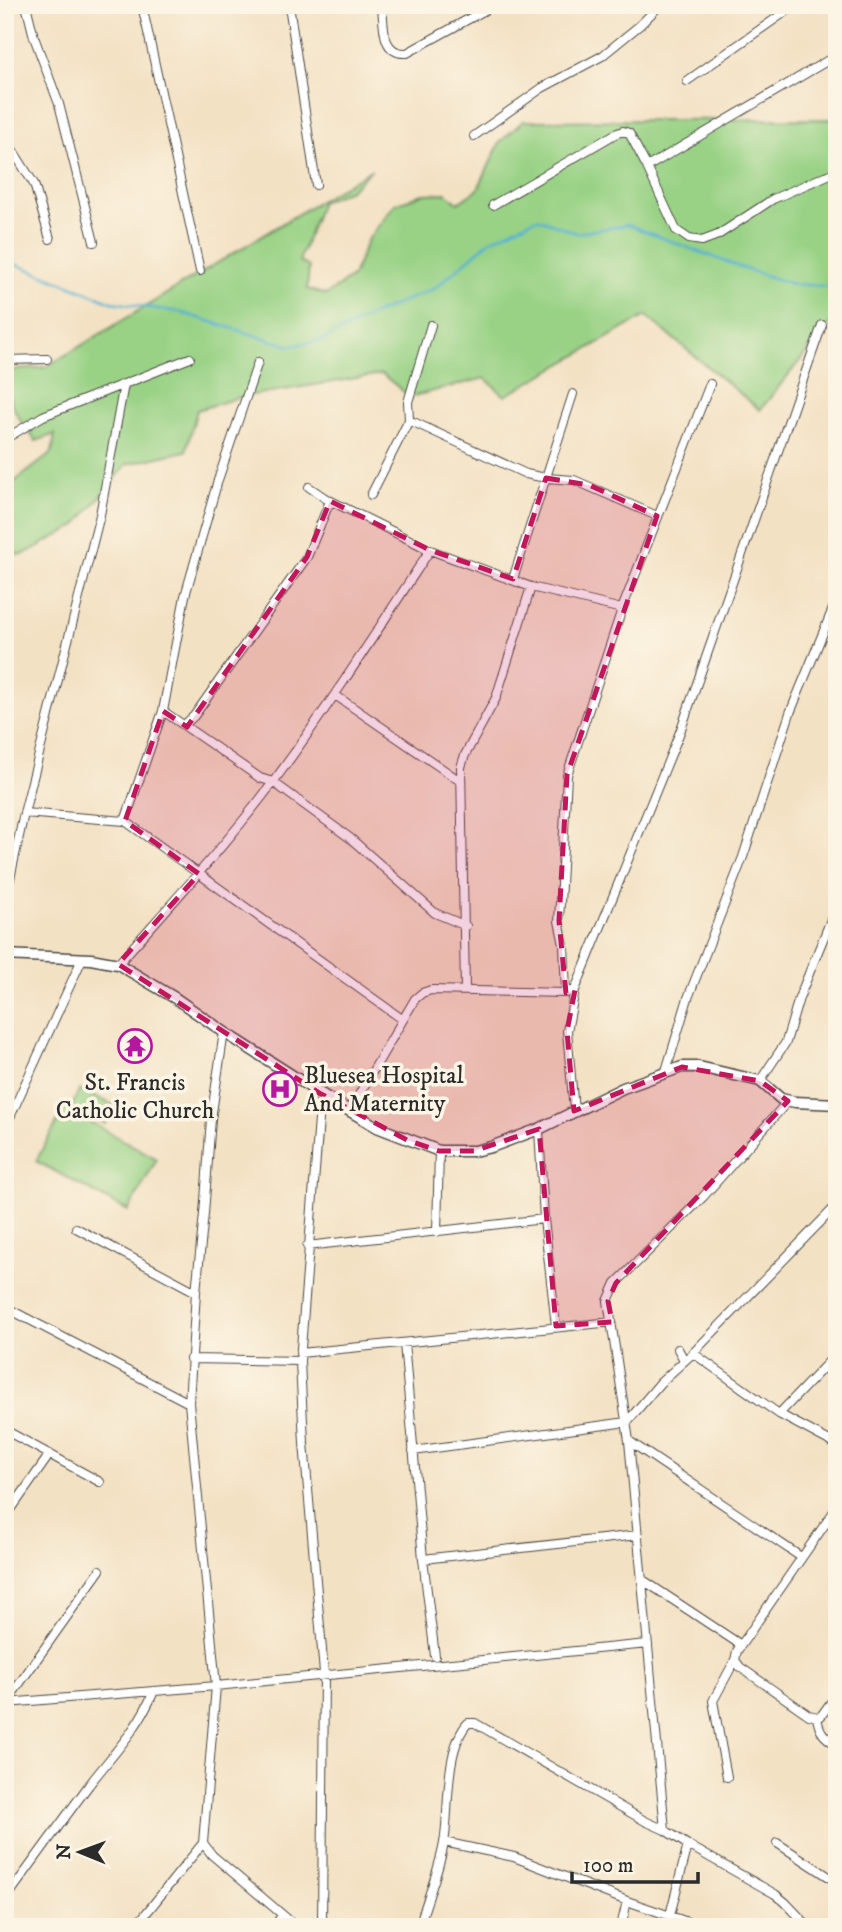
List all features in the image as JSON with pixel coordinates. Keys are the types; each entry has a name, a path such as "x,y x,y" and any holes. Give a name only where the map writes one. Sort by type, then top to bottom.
{"street":[{"path":"26,5 34,37 59,104 94,242"},
{"path":"142,5 200,271"},
{"path":"289,5 316,185"},
{"path":"382,5 387,41 391,50 399,54 407,53 494,5"},
{"path":"474,136 542,88 602,56 660,5"},
{"path":"687,81 795,5"},
{"path":"647,167 837,55"},
{"path":"493,205 623,131 629,133 676,230 690,239 702,241 718,234 773,199 837,171"},
{"path":"5,138 34,184 50,239"},
{"path":"371,495 409,420 408,402 431,325"},
{"path":"571,991 680,732 822,325"},
{"path":"5,439 43,416 190,358"},
{"path":"5,360 47,359"},
{"path":"125,821 163,710 185,596 218,480 258,362"},
{"path":"5,902 24,813 100,515 124,384"},
{"path":"574,1111 567,1031 571,991 559,921 567,775 622,610 710,384"},
{"path":"513,579 573,394"},
{"path":"409,420 526,474 573,480 589,485 657,516"},
{"path":"309,487 330,501 430,550 531,587 622,610"},
{"path":"184,725 194,716 307,557 330,501"},
{"path":"118,964 199,874 273,782 335,695 430,550"},
{"path":"465,990 466,926 460,782 465,755 501,683 531,587"},
{"path":"666,1071 688,998 743,857 790,713 837,599"},
{"path":"335,695 460,782"},
{"path":"163,710 260,778 273,782 350,838 435,913 466,926"},
{"path":"193,731 194,716"},
{"path":"24,813 125,821 402,1020"},
{"path":"760,1081 786,1042 799,998 837,905"},
{"path":"5,956 82,959 118,964 377,1127 439,1152 474,1151 491,1147 539,1129 623,1088 682,1067 699,1067 760,1081 781,1099 788,1101 837,1104"},
{"path":"5,1128 82,959"},
{"path":"350,1110 402,1020 422,993 431,990 571,991"},
{"path":"135,1927 203,1843 216,1686 189,1404 190,1359 211,1119 224,1032"},
{"path":"321,1094 300,1357 304,1443 324,1673 322,1927"},
{"path":"665,1830 627,1422 608,1301 616,1283 702,1197 788,1101"},
{"path":"539,1129 544,1219 556,1326"},
{"path":"437,1232 439,1152"},
{"path":"413,1451 627,1422 660,1383 693,1353 837,1205"},
{"path":"307,1246 544,1219"},
{"path":"76,1228 195,1292"},
{"path":"5,1307 189,1404"},
{"path":"190,1359 300,1357 404,1343 612,1322"},
{"path":"404,1343 423,1559 436,1656"},
{"path":"678,1349 684,1360"},
{"path":"693,1353 779,1414 837,1445"},
{"path":"779,1414 837,1353"},
{"path":"5,1430 100,1482"},
{"path":"629,1441 801,1557"},
{"path":"5,1518 50,1454"},
{"path":"727,1777 713,1701 741,1645 837,1507"},
{"path":"423,1559 638,1535"},
{"path":"6,1704 100,1570"},
{"path":"643,1580 741,1645"},
{"path":"6,1704 648,1644"},
{"path":"735,1660 740,1667 809,1715 821,1716 837,1694"},
{"path":"5,1900 90,1783 129,1736 147,1708 154,1691"},
{"path":"817,1717 819,1730 825,1738 837,1745"},
{"path":"419,1927 444,1843 454,1754 468,1723 475,1723 775,1895 809,1927"},
{"path":"203,1843 212,1855 296,1927"},
{"path":"444,1843 514,1857 702,1927"},
{"path":"777,1843 837,1882"},
{"path":"670,1915 688,1845"},
{"path":"621,1927 627,1901"},
{"path":"273,1927 282,1916"},
{"path":"351,1927 400,1927"}],"highlighted area":[{"path":"546,478 589,485 657,516 567,775 559,921 566,993 575,990 567,1031 574,1111 682,1067 760,1081 788,1101 616,1283 608,1301 612,1322 556,1326 539,1129 474,1151 439,1151 407,1140 321,1094 118,964 199,874 125,821 163,711 187,727 307,557 330,501 430,550 513,579"}],"green space":[{"path":"837,119 837,315 760,410 646,316 505,396 485,378 410,397 382,374 240,397 197,410 186,451 127,464 76,526 24,554 5,555 5,489 52,453 55,434 36,441 18,417 10,400 5,371 46,367 372,169 350,190 321,202 299,261 309,267 307,289 326,295 353,276 367,241 395,204 423,194 446,193 458,203 478,189 500,142 523,121"},
{"path":"79,1090 114,1105 105,1124 71,1109"},
{"path":"65,1108 157,1159 128,1211 36,1161"}],"waterway":[{"path":"5,260 112,302 179,312 290,346 323,340 374,314 435,288 491,240 537,218 577,233 628,225 793,284 837,287"}],"place":[{"name":"St. Francis Catholic Church","path":"135,1046"},
{"name":"Bluesea Hospital And Maternity","path":"280,1089"}]}
